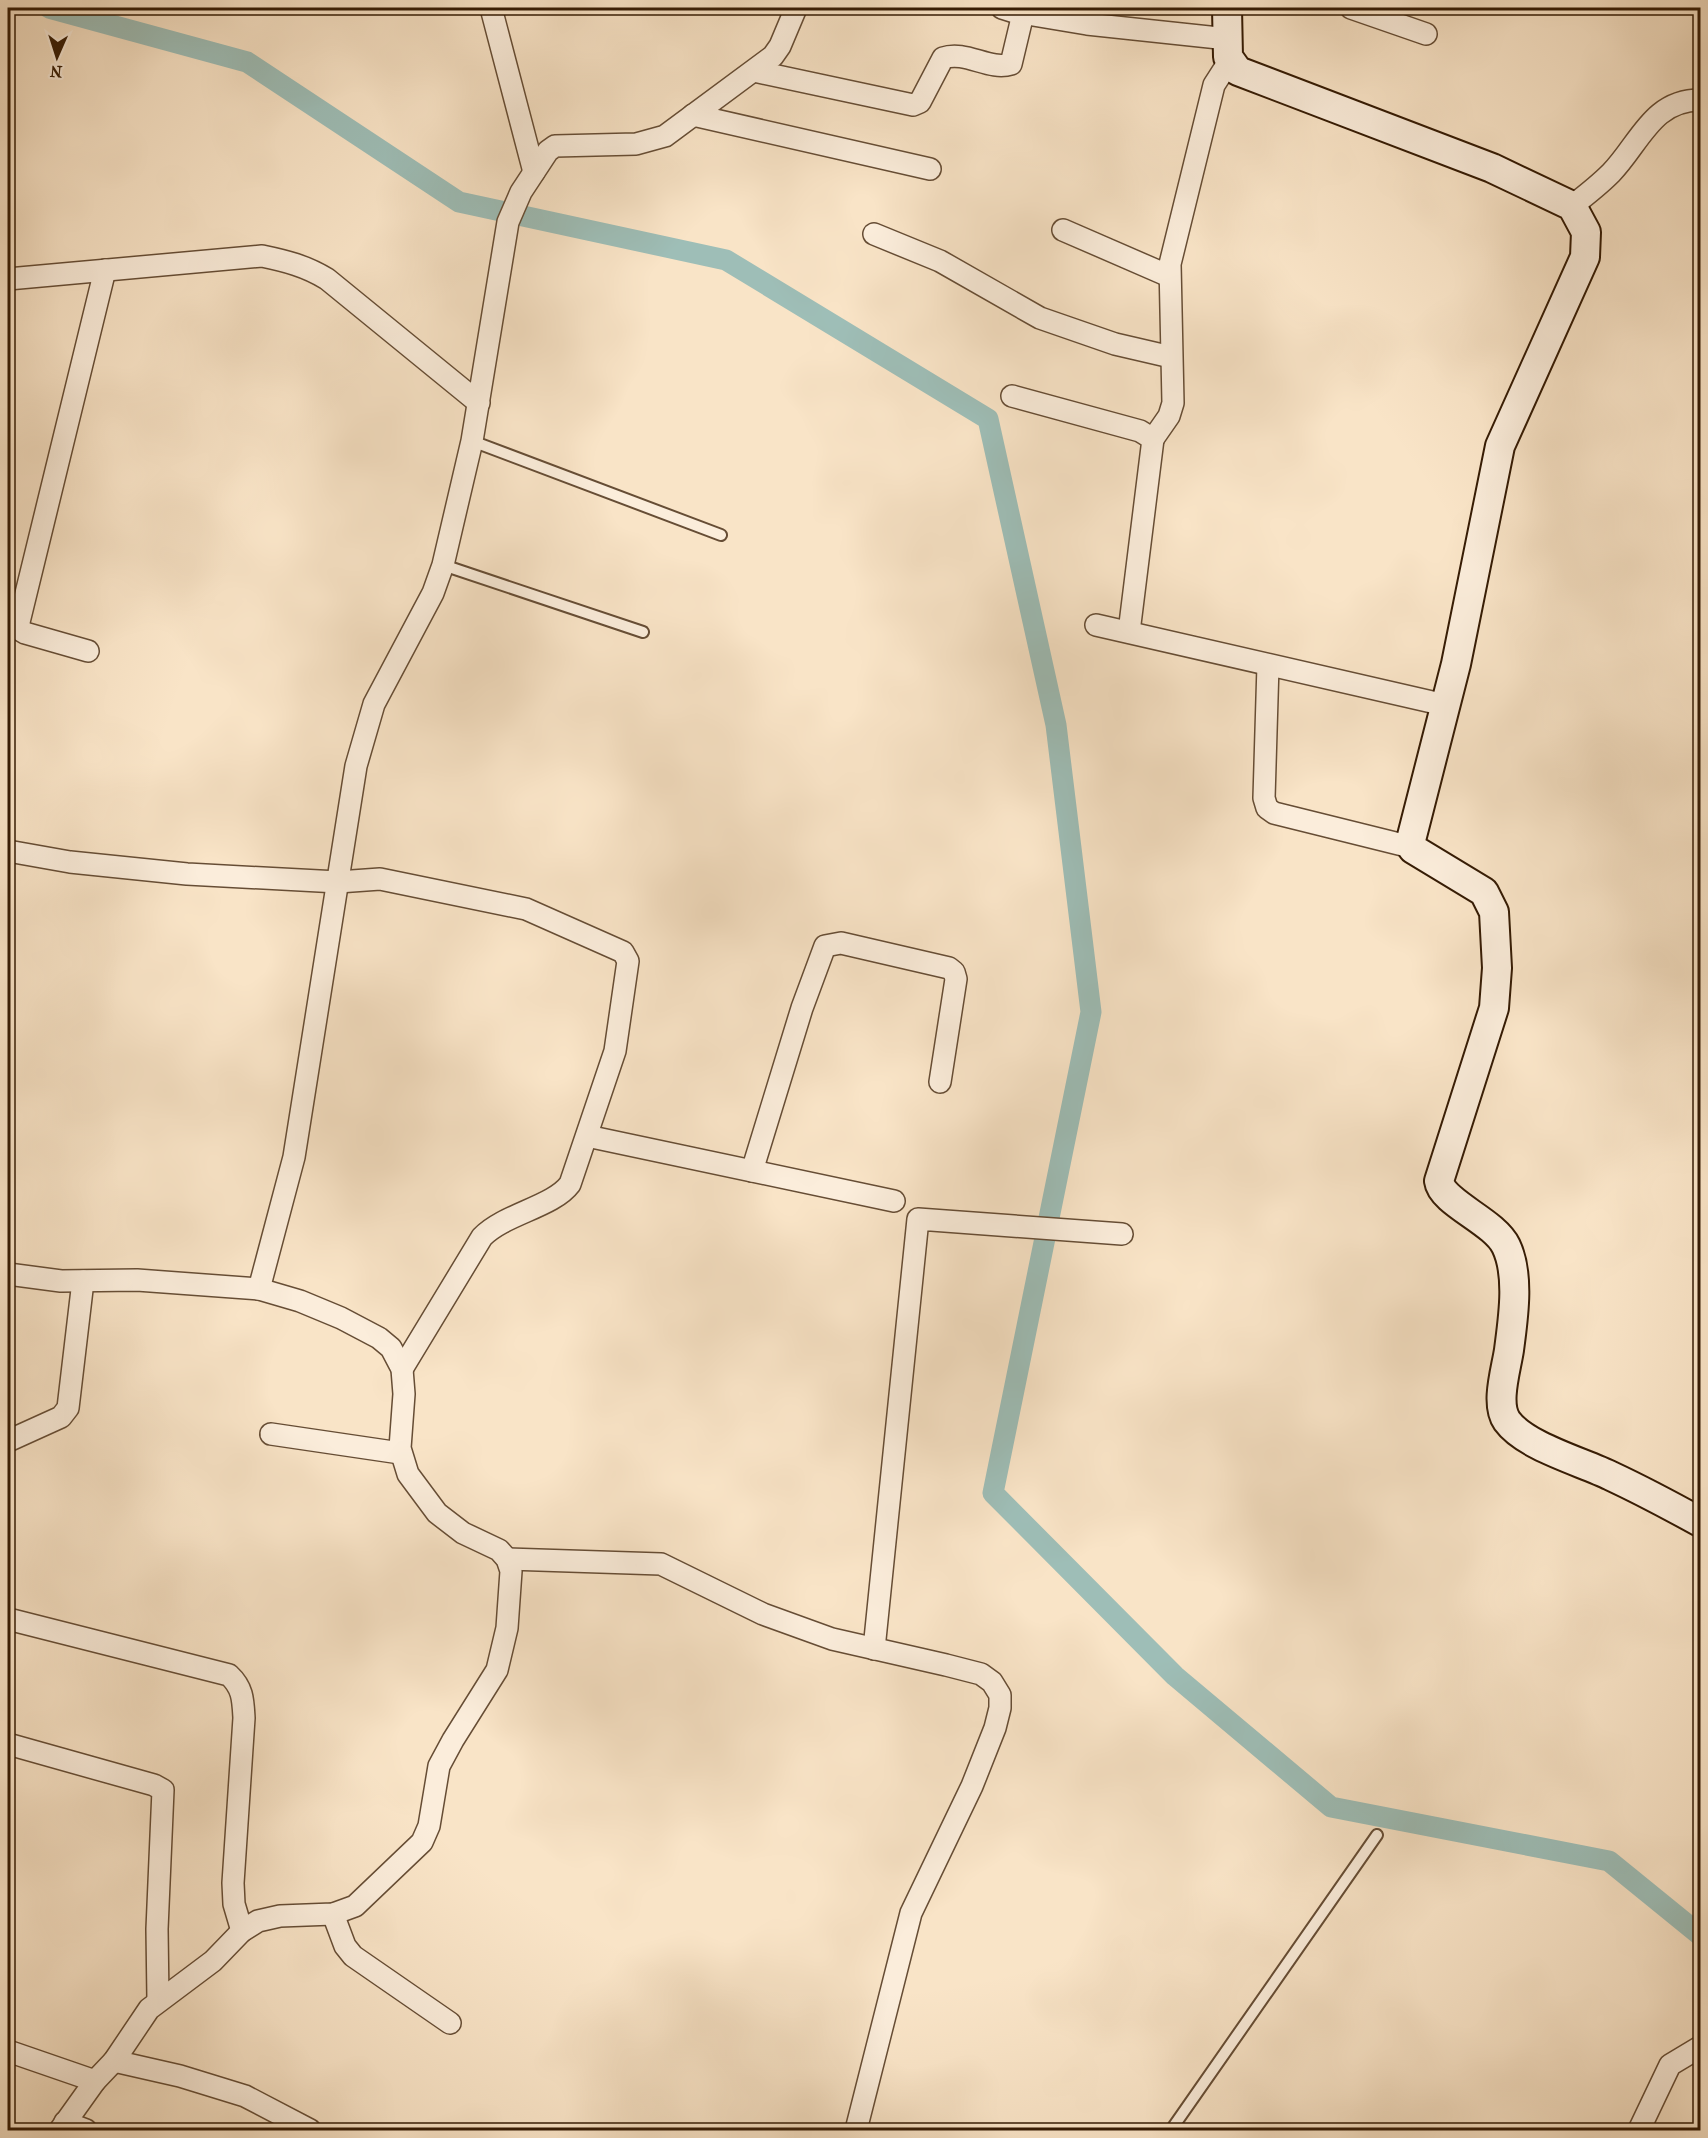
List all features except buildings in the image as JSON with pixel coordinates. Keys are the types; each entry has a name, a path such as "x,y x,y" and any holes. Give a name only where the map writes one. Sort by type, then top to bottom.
{"street":[{"path":"491,8 534,172"},
{"path":"259,1289 294,1157 356,766 374,704 433,593 443,565 472,441 508,222 521,192 548,151 555,146 648,142 665,136 777,52 796,8"},
{"path":"1002,8 1024,15 1229,50"},
{"path":"1227,8 1229,50 1238,71 1492,168 1572,206 1586,232 1585,257 1500,446 1445,705 1411,840 1412,847"},
{"path":"1351,8 1426,34"},
{"path":"753,71 912,105 920,102 943,58 955,56 1002,66 1011,64 1024,15"},
{"path":"1129,632 1153,439 1172,411 1168,276 1214,85 1229,50"},
{"path":"1572,206 1610,174 1657,116 1684,100 1701,100"},
{"path":"693,115 930,169"},
{"path":"1064,230 1168,276"},
{"path":"874,234 940,261 1040,318 1115,344 1171,357"},
{"path":"8,279 262,256 307,267 327,279 479,404"},
{"path":"88,651 25,633 20,630 19,622 105,270"},
{"path":"1012,396 1140,431 1153,439"},
{"path":"1096,625 1445,705"},
{"path":"1268,665 1264,798 1268,808 1274,813 1412,847 1484,892 1494,912 1497,968 1494,1008 1439,1181 1443,1192 1488,1224 1506,1247 1512,1271 1512,1325 1501,1408 1507,1422 1544,1446 1611,1476 1701,1522"},
{"path":"8,850 99,866 338,882 381,879 526,909 623,952 628,962 618,1041 568,1187 493,1228 482,1237 402,1369"},
{"path":"752,1171 802,1008 825,946 829,944 841,943 949,968 954,972 956,979 940,1082"},
{"path":"587,1136 894,1201"},
{"path":"874,1649 918,1219 1122,1234"},
{"path":"8,1274 83,1281 137,1280 259,1289 331,1314 379,1338 392,1348 402,1369 404,1394 400,1453 408,1474 437,1513 463,1533 499,1550 507,1558 511,1571 503,1651 497,1670 439,1766 429,1826 422,1842 355,1906 333,1914 280,1916 258,1921 242,1931 206,1967 158,2000 149,2009 114,2061 95,2080 62,2126 86,2130"},
{"path":"8,1441 61,1417 69,1408 83,1281"},
{"path":"271,1434 400,1453"},
{"path":"507,1558 661,1564 763,1614 831,1639 981,1674 993,1682 1000,1695 1000,1708 972,1786 911,1913 856,2130"},
{"path":"8,1619 230,1675 238,1683 243,1697 244,1718 233,1883 234,1904 242,1931"},
{"path":"8,1744 154,1785 163,1790 158,2000"},
{"path":"333,1914 345,1946 353,1956 450,2023"},
{"path":"1640,2130 1670,2065 1701,2047"},
{"path":"8,2051 95,2080"},
{"path":"114,2061 180,2076 245,2096 310,2130"}],"lane":[{"path":"472,441 721,535"},
{"path":"443,565 643,632"},
{"path":"1171,2130 1377,1835"}],"waterway":[{"path":"49,8 247,62 459,202 726,260 988,419 1056,725 1091,1012 993,1493 1175,1676 1331,1807 1609,1861 1700,1935"}]}
